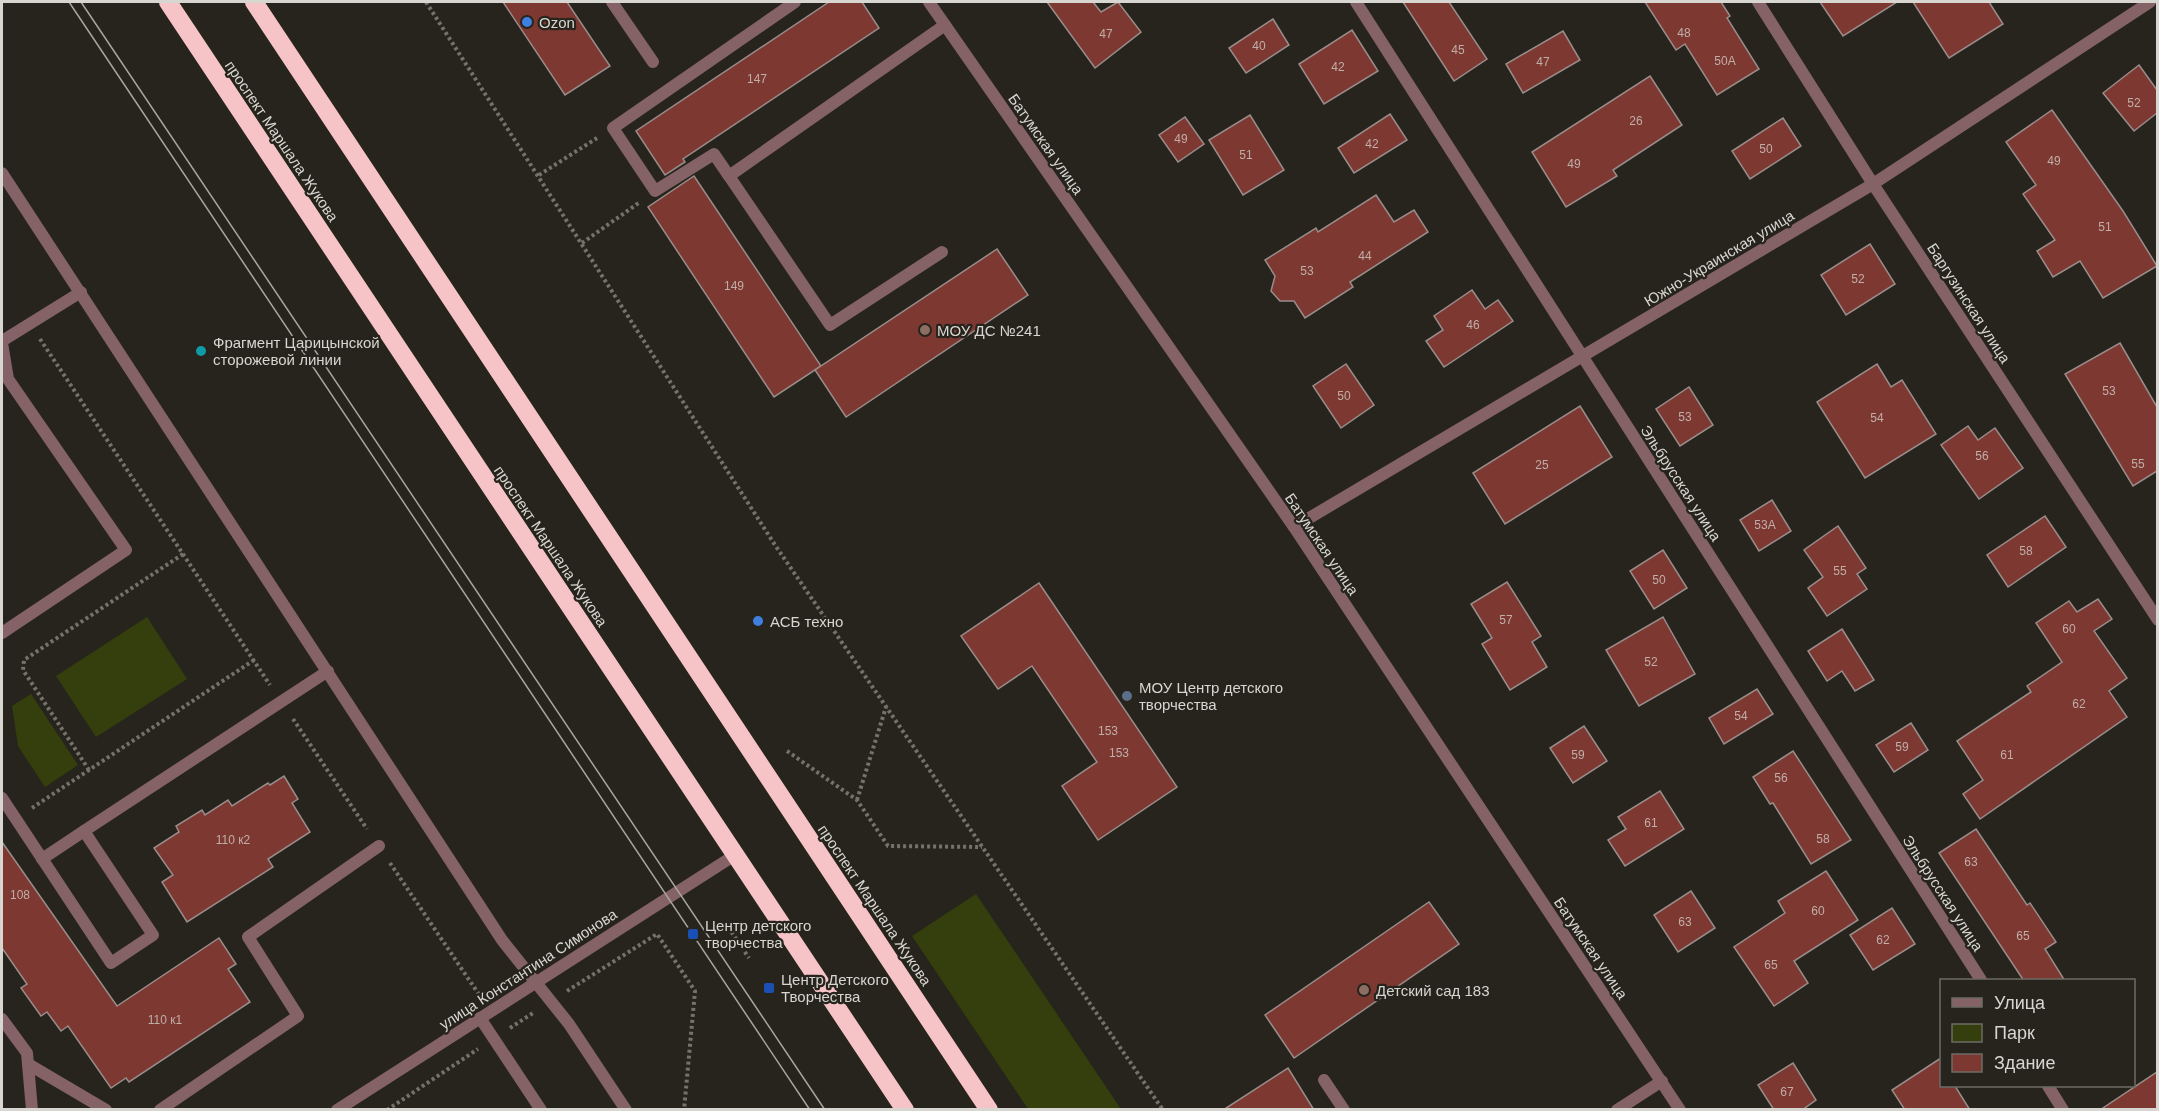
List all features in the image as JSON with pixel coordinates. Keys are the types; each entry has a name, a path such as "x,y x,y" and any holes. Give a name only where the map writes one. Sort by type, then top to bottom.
{"highway":[{"name":"проспект Маршала Жукова","path":"168,2 905,1110"},
{"name":"проспект Маршала Жукова","path":"254,2 989,1110"}],"street":[{"path":"612,2 653,62"},
{"path":"795,2 613,128 655,191 714,154 830,325 942,252"},
{"name":"Батумская улица","path":"929,2 1294,527 1680,1110"},
{"name":"Эльбрусская улица","path":"1356,2 1980,979"},
{"name":"Баргузинская улица","path":"1758,2 1873,184 2157,620"},
{"name":"Южно-Украинская улица","path":"1294,527 1873,184 2150,2"},
{"path":"729,176 945,25"},
{"path":"2,173 502,940 551,1001 626,1110"},
{"path":"2,633 126,550 8,379 2,342 81,292"},
{"path":"42,859 328,671"},
{"path":"2,798 111,963 153,935 84,831"},
{"path":"160,1110 298,1016 248,937 379,846"},
{"name":"улица Константина Симонова","path":"337,1110 735,855"},
{"path":"485,1015 494,1039 541,1110"},
{"path":"2,1019 27,1053 32,1110"},
{"path":"28,1064 106,1110"},
{"path":"1324,1080 1344,1110"},
{"path":"1617,1110 1662,1081"},
{"path":"2049,1087 2063,1110"}],"path":[{"path":"426,2 775,545 1163,1110"},
{"path":"539,176 613,128"},
{"path":"582,243 655,191"},
{"path":"30,323 379,846 485,1015"},
{"path":"89,770 22,670 24,660 183,554"},
{"path":"16,819 254,660"},
{"path":"857,800 886,707"},
{"path":"787,751 857,800 888,846 982,847"},
{"path":"728,927 749,958"},
{"path":"387,1110 657,934 694,991 684,1110"}],"green space":[{"path":"147,617 187,679 96,737 56,676"},
{"path":"31,694 78,765 45,787 18,746 12,706"},
{"path":"976,894 1121,1109 1028,1109 912,936"}],"building":[{"path":"503,2 567,2 610,66 565,95"},
{"path":"829,2 862,2 879,28 683,159 685,162 665,175 636,131"},
{"path":"1047,2 1093,2 1101,12 1118,2 1141,32 1095,68"},
{"path":"1403,2 1449,2 1487,59 1454,81"},
{"path":"1645,2 1721,2 1730,16 1727,18 1759,69 1717,95 1685,44 1676,50"},
{"path":"1820,2 1897,2 1843,36"},
{"path":"1913,2 1989,2 2003,24 1949,58"},
{"path":"1273,19 1289,45 1246,73 1229,48"},
{"path":"1352,30 1378,71 1324,104 1299,64"},
{"path":"1563,31 1580,60 1523,93 1506,64"},
{"path":"2139,65 2157,90 2157,113 2134,131 2103,93"},
{"path":"1650,76 1682,125 1613,170 1617,176 1566,207 1532,152"},
{"path":"2052,110 2123,211 2157,266 2103,298 2080,261 2053,277 2037,251 2055,240 2023,194 2036,185 2006,142"},
{"path":"1390,114 1407,140 1354,173 1338,148"},
{"path":"1250,115 1284,170 1243,195 1209,140"},
{"path":"1185,117 1204,144 1178,162 1159,135"},
{"path":"1783,118 1801,146 1750,179 1732,151"},
{"path":"694,176 821,366 774,397 648,207"},
{"path":"1376,195 1394,222 1414,210 1428,232 1350,282 1353,287 1305,318 1294,301 1280,301 1271,291 1275,276 1265,260 1316,228 1318,232"},
{"path":"1870,244 1895,284 1846,315 1821,275"},
{"name":"МОУ ДС №241","path":"997,249 1028,295 846,417 815,370"},
{"path":"1472,290 1485,309 1498,300 1513,321 1444,367 1426,341 1443,330 1434,316"},
{"path":"2120,343 2157,407 2157,471 2133,486 2065,374"},
{"path":"1346,364 1374,405 1341,428 1313,386"},
{"path":"1877,364 1891,387 1902,380 1936,434 1865,478 1817,402"},
{"path":"1689,387 1713,425 1680,446 1656,409"},
{"path":"1580,406 1612,457 1505,524 1473,473"},
{"path":"1968,426 1978,440 1995,428 2023,468 1979,499 1941,445"},
{"path":"1772,500 1791,531 1759,551 1740,520"},
{"path":"2045,516 2066,547 2008,587 1987,555"},
{"path":"1838,526 1866,568 1857,574 1867,589 1827,616 1808,588 1823,577 1804,550"},
{"path":"1663,550 1687,588 1654,609 1630,571"},
{"path":"1507,582 1541,636 1532,642 1547,667 1510,690 1482,644 1492,638 1471,604"},
{"path":"1039,583 1177,787 1098,840 1062,786 1097,762 1032,666 998,689 961,636"},
{"path":"2098,599 2112,619 2094,631 2127,678 2109,691 2127,717 1980,819 1963,794 1983,780 1957,741 2031,692 2027,686 2062,662 2036,623 2069,601 2077,612"},
{"path":"1663,617 1695,674 1639,706 1606,650"},
{"path":"1842,629 1874,680 1855,691 1842,671 1827,681 1808,651"},
{"path":"1757,689 1773,714 1724,744 1709,718"},
{"path":"1911,723 1928,750 1894,772 1876,745"},
{"path":"1584,726 1607,761 1573,783 1550,748"},
{"path":"1793,751 1851,840 1811,864 1773,803 1770,804 1753,777"},
{"path":"284,776 298,799 292,803 310,832 268,859 273,867 187,922 162,882 173,875 154,848 179,832 176,826 202,810 205,815 228,800 232,806 268,783 270,785"},
{"path":"1660,791 1684,829 1625,866 1608,840 1626,829 1618,817"},
{"path":"1976,829 2027,905 2030,903 2056,942 2045,949 2064,979 2023,979 1939,853"},
{"path":"2,842 117,1006 219,938 236,964 228,969 250,1002 129,1082 126,1078 111,1088 68,1026 61,1031 47,1012 41,1016 21,988 27,984 2,948"},
{"path":"1826,871 1858,920 1794,961 1808,983 1774,1006 1734,947 1785,913 1778,901"},
{"path":"1691,891 1715,928 1678,952 1654,915"},
{"path":"1429,902 1459,944 1294,1058 1265,1015"},
{"path":"1892,908 1915,944 1873,970 1850,935"},
{"path":"1940,1059 1940,1087 1956,1087 1970,1110 1905,1110 1892,1090"},
{"path":"1793,1063 1816,1100 1802,1110 1774,1110 1758,1085"},
{"path":"1288,1068 1314,1110 1223,1110"},
{"path":"2157,1072 2157,1110 2100,1110 2135,1087"}],"tram line":[{"path":"69,2 810,1110"},
{"path":"81,2 825,1110"}],"place":[{"name":"Ozon","path":"527,22"},
{"name":"МОУ ДС №241","path":"925,330"},
{"name":"Фрагмент Царицынской сторожевой линии","path":"201,351"},
{"name":"АСБ техно","path":"758,621"},
{"name":"МОУ Центр детского творчества","path":"1127,696"},
{"name":"Центр детского творчества","path":"693,934"},
{"name":"Центр Детского Творчества","path":"769,988"},
{"name":"Детский сад 183","path":"1364,990"}]}
